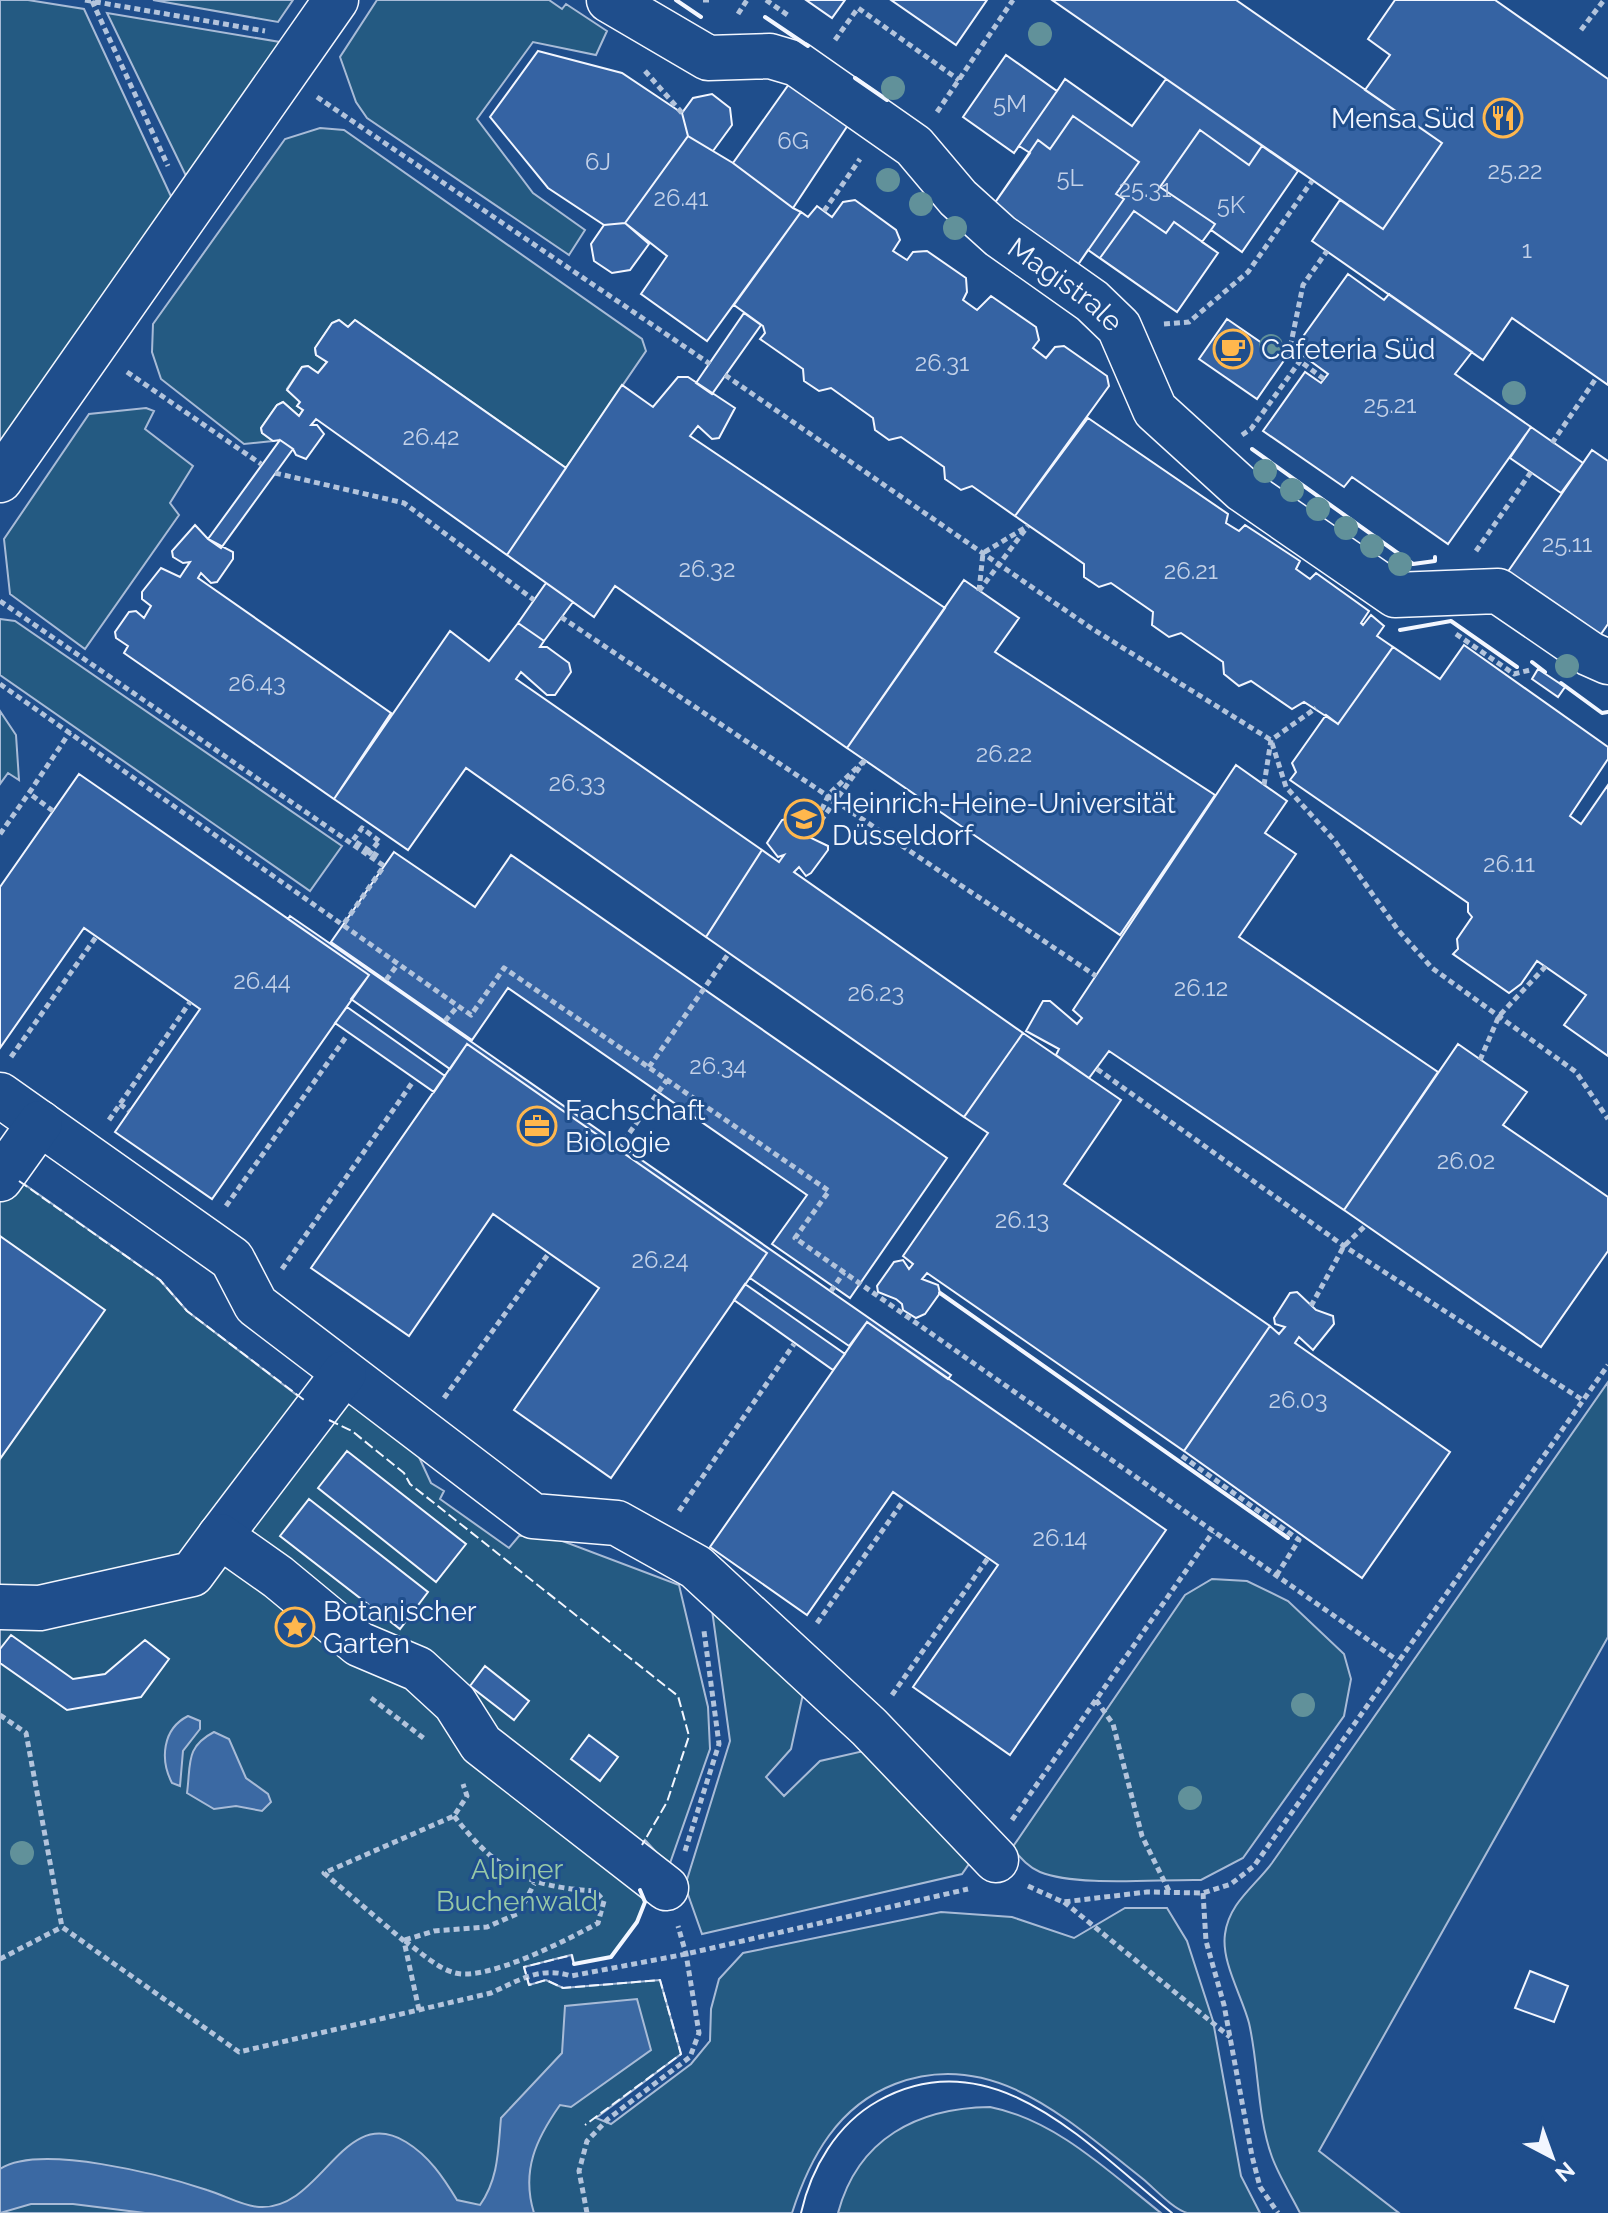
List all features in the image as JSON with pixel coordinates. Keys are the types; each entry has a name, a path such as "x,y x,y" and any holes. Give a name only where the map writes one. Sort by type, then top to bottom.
{"street":[{"path":"0,480 336,0"},
{"name":"Magistrale","path":"609,0 708,58 770,56 797,64 899,136 958,198 1000,236 1092,301 1119,327 1155,410 1243,490 1395,595 1450,611 1498,591 1590,654 1608,662"},
{"path":"4,1078 40,1123 232,1259 256,1305 533,1516 617,1523 696,1567 869,1727 996,1871"},
{"path":"0,1179 40,1123"},
{"path":"0,1607 40,1608 192,1574 344,1373"},
{"path":"220,1536 278,1577 359,1644 418,1669 455,1703 481,1744 666,1888"}],"path":[{"path":"703,0 711,0"},
{"path":"739,12 747,0"},
{"path":"766,0 792,18"},
{"path":"824,211 959,80 1013,0"},
{"path":"1581,30 1604,0"},
{"path":"89,1 309,39"},
{"path":"89,1 189,210"},
{"path":"831,45 858,8 959,80"},
{"path":"284,74 710,364"},
{"path":"1151,325 1189,322 1248,272 1312,181"},
{"path":"1324,379 1289,353 1303,285 1327,251"},
{"path":"92,348 261,464"},
{"path":"1251,429 1300,361"},
{"path":"725,375 1091,628 1271,740 1286,787 1334,840 1398,930 1432,968 1576,1072 1608,1119"},
{"path":"1552,443 1597,377"},
{"path":"1531,472 1450,611 1514,674 1531,670"},
{"path":"275,473 404,503 534,600"},
{"path":"1028,526 979,591 983,553 1028,526"},
{"path":"0,601 384,866 343,925"},
{"path":"561,617 1096,976"},
{"path":"0,684 471,1015 504,968 829,1191 795,1238 1397,1660"},
{"path":"1264,785 1271,740 1316,708"},
{"path":"0,834 70,732"},
{"path":"865,760 809,837 829,794 865,760"},
{"path":"29,793 53,811"},
{"path":"368,855 379,841 362,828 353,840 379,857"},
{"path":"4,1078 96,937"},
{"path":"649,1067 729,953"},
{"path":"386,980 398,964"},
{"path":"1480,1060 1499,1016 1546,966"},
{"path":"85,1155 190,1002"},
{"path":"445,1021 458,1006"},
{"path":"202,1239 346,1037"},
{"path":"1097,1069 1344,1246 1581,1399"},
{"path":"618,1149 667,1080"},
{"path":"256,1305 412,1083"},
{"path":"120,1104 129,1111"},
{"path":"1311,1306 1344,1246 1365,1226"},
{"path":"422,1431 549,1253"},
{"path":"831,1291 844,1272"},
{"path":"656,1544 794,1344"},
{"path":"1063,1902 1203,1893 1231,1884 1254,1866 1581,1399 1608,1365"},
{"path":"1182,1456 1299,1540 1276,1576"},
{"path":"794,1657 904,1500"},
{"path":"996,1871 1096,1700 1213,1532"},
{"path":"869,1727 988,1558"},
{"path":"587,2213 579,2171 587,2141 608,2119 690,2057 699,2033 686,1954 666,1888 686,1848 719,1744 696,1567"},
{"path":"369,1697 437,1750"},
{"path":"1096,1700 1113,1724 1142,1836 1170,1893"},
{"path":"0,1715 26,1733 62,1927 239,2052 491,1993 526,1976 552,1970 571,1976 686,1954 996,1871 1063,1902 1230,2037"},
{"path":"454,1816 474,1843 534,1884 595,1891 604,1901 598,1923 556,1946 484,1971 453,1973 404,1941 324,1873 454,1816 467,1796 458,1769"},
{"path":"404,1941 434,1931 487,1927 519,1913 534,1884"},
{"path":"1203,1893 1206,1941 1230,2037 1260,2187 1278,2213"},
{"path":"0,1959 62,1927"},
{"path":"404,1941 419,2010"}],"green space":[{"path":"0,0 28,0 84,9 175,205 0,457"},
{"path":"153,0 293,0 278,22"},
{"path":"377,0 549,0 562,9 566,4 607,31 596,55 533,42 477,119 533,193 585,230 569,255 367,118 356,102 340,57"},
{"path":"107,13 286,43 189,182"},
{"path":"320,128 344,130 642,339 646,351 566,468 355,320 348,327 339,320 332,323 315,349 316,355 327,362 318,373 308,366 302,367 287,389 300,402 297,406 303,410 299,416 283,402 277,405 261,428 262,433 273,441 244,444 161,379 152,352 153,324 285,139"},
{"path":"146,408 154,411 145,429 193,466 170,503 179,515 85,649 10,594 4,539 89,414"},
{"path":"0,619 15,621 342,846 310,891 0,675"},
{"path":"0,711 16,735 19,780 8,773 0,784"},
{"name":"Botanischer Garten","path":"0,1167 160,1280 187,1311 315,1409 347,1395 412,1442 431,1483 444,1491 440,1499 509,1548 519,1536 544,1534 679,1585 708,1707 710,1749 669,1866 645,1840 630,1866 645,1902 637,1922 611,1957 574,1964 571,1955 524,1967 529,1985 546,1980 563,1988 660,1980 681,2054 596,2118 611,2124 691,2064 710,2041 711,2009 719,1979 743,1953 941,1912 1012,1917 1074,1938 1125,1908 1167,1908 1187,1941 1213,2021 1241,2176 1260,2213 1181,2211 1088,2135 1029,2096 998,2083 965,2075 931,2075 895,2084 875,2094 842,2120 817,2153 792,2213 0,2213"},
{"path":"1608,1382 1608,1637 1319,2151 1399,2213 1300,2213 1278,2171 1267,2141 1249,2023 1226,1956 1227,1923 1237,1904 1272,1863"},
{"path":"1212,1579 1247,1581 1288,1601 1344,1654 1351,1679 1344,1716 1243,1858 1201,1880 1096,1881 1056,1877 1036,1870 1012,1848 1185,1595"},
{"path":"712,1610 803,1694 791,1749 766,1777 784,1796 820,1761 868,1750 971,1861 962,1874 702,1934 685,1886 730,1741"},
{"path":"990,2107 1037,2123 1059,2135 1161,2213 838,2213 847,2187 860,2165 894,2132 939,2113"}],"shaded area":[{"path":"188,1716 200,1721 200,1729 183,1751 180,1786 172,1783 168,1774 166,1746 173,1729"},
{"path":"214,1732 229,1739 246,1778 268,1794 271,1802 262,1811 236,1806 214,1809 187,1793 194,1750"},
{"path":"637,1999 651,2050 571,2107 560,2105 544,2130 533,2156 529,2183 534,2213 145,2213 73,2204 31,2204 0,2213 0,2169 19,2162 43,2159 71,2160 132,2170 253,2206 281,2204 300,2193 348,2146 365,2136 384,2134 406,2142 429,2160 457,2200 480,2205 494,2174 501,2118 562,2053 565,2006"}],"building":[{"path":"806,0 845,0 832,18"},
{"path":"891,0 987,0 956,45"},
{"path":"1052,0 1236,0 1442,143 1383,229"},
{"path":"1395,0 1495,0 1608,79 1608,385 1512,318 1483,360 1312,241 1340,200 1383,229 1442,143 1365,90 1390,55 1368,39"},
{"path":"538,51 622,73 682,113 688,136 625,223 604,225 548,188 490,117"},
{"path":"538,51 622,73 682,113 688,136 733,163 794,77 852,119 793,208 801,212 707,341 641,294 667,256 625,223 604,225 548,188 490,117"},
{"path":"1006,55 1057,91 1014,153 963,117"},
{"path":"1006,55 1057,91 1065,79 1132,126 1166,79 1298,171 1242,252 1211,230 1202,242 1218,253 1177,312 1088,250 1077,266 992,207 1030,153 1019,146 1014,153 963,117"},
{"path":"794,77 852,119 793,208 733,163"},
{"path":"712,94 730,108 732,125 713,151 688,136 682,113 693,98"},
{"path":"1073,116 1139,162 1116,194 1124,199 1077,266 992,207 1038,140 1050,149"},
{"path":"1200,130 1249,165 1262,146 1298,171 1242,252 1211,230 1215,224 1160,187"},
{"path":"855,200 896,230 900,240 893,251 907,260 913,252 927,251 966,278 967,292 963,300 977,310 991,296 1036,327 1039,340 1033,348 1046,358 1055,347 1064,346 1107,376 1109,386 1015,516 972,486 961,490 945,479 944,467 901,437 889,440 875,430 873,418 831,388 819,391 804,381 803,369 760,339 765,333 763,326 734,305 801,212 808,217 817,206 832,217 843,202"},
{"path":"1134,211 1166,233 1174,222 1218,253 1177,312 1100,258"},
{"path":"625,223 649,244 630,270 612,273 594,261 591,244 604,225"},
{"path":"1348,274 1384,300 1389,294 1472,352 1455,374 1531,427 1448,544 1352,477 1344,487 1263,431 1305,372 1321,383 1328,374 1294,349"},
{"path":"744,313 761,325 712,394 696,383"},
{"path":"1227,319 1285,359 1257,399 1199,359"},
{"path":"339,320 348,327 355,320 566,468 507,555 316,419 311,425 317,425 324,434 306,459 296,455 280,440 273,441 262,433 261,428 277,405 283,402 299,416 303,410 297,406 300,402 287,390 302,367 308,366 318,373 327,362 316,355 315,348 332,323"},
{"path":"678,377 688,377 735,408 719,438 712,439 698,426 690,436 945,608 847,748 615,586 594,617 507,555 622,385 653,407"},
{"path":"1088,418 1228,514 1226,523 1239,531 1245,525 1300,561 1296,569 1310,579 1316,573 1369,611 1361,623 1363,625 1371,615 1384,626 1377,636 1393,647 1338,724 1304,702 1292,709 1251,681 1239,686 1224,674 1223,662 1181,633 1169,637 1152,625 1153,612 1111,583 1099,587 1084,577 1084,564 1015,516"},
{"path":"1531,427 1583,463 1561,493 1510,458"},
{"path":"280,440 293,449 221,548 208,539"},
{"path":"1592,450 1608,461 1608,624 1599,637 1507,573"},
{"path":"195,525 208,539 233,552 233,559 217,582 211,583 201,573 198,578 391,713 334,799 124,653 128,646 116,638 115,632 129,612 136,611 144,618 151,606 142,599 142,592 161,568 180,577 190,562 183,563 173,557 172,551"},
{"path":"964,580 1019,618 995,652 1215,795 1120,935 847,748"},
{"path":"546,583 573,602 544,641 518,623"},
{"path":"518,623 544,641 540,647 547,647 569,663 571,672 555,695 547,695 521,672 516,679 762,850 706,937 466,768 408,850 334,799 450,631 489,661"},
{"path":"1464,645 1608,747 1608,759 1570,816 1581,824 1608,785 1608,1056 1564,1025 1586,995 1537,961 1521,984 1509,993 1453,954 1458,949 1457,939 1472,917 1468,912 1468,903 1290,780 1296,772 1292,763 1326,715 1338,724 1393,647 1440,679"},
{"path":"1538,669 1565,687 1558,697 1532,679"},
{"path":"1236,765 1287,801 1265,833 1296,854 1239,937 1438,1072 1344,1210 1109,1051 1089,1078 1056,1055 1059,1049 1026,1031 1043,1001 1050,1001 1077,1024 1082,1018 1073,1010"},
{"path":"79,774 369,975 212,1199 115,1132 200,1009 84,928 0,1048 0,887"},
{"path":"789,818 809,837 828,846 811,873 806,876 799,867 794,872 1023,1033 964,1117 706,937 762,850 779,862 784,855 778,857 767,843 782,820"},
{"path":"394,852 475,907 511,855 947,1158 850,1298 772,1244 807,1195 508,988 472,1040 331,942"},
{"path":"290,916 951,1375 948,1379 867,1322 849,1346 750,1278 767,1253 467,1044 450,1069 351,999 369,975 288,919"},
{"path":"347,1007 445,1076 434,1092 335,1023"},
{"path":"1023,1033 1121,1100 1064,1184 1270,1326 1184,1451 927,1273 922,1279 938,1285 940,1293 925,1314 916,1318 903,1310 896,1299 878,1292 877,1286 894,1262 903,1260 909,1269 913,1264 903,1256 988,1133 964,1117"},
{"path":"467,1044 767,1253 611,1478 514,1410 599,1288 493,1214 409,1336 311,1268"},
{"path":"1458,1044 1527,1092 1503,1125 1608,1197 1608,1251 1541,1347 1344,1210"},
{"path":"0,1236 105,1310 0,1459"},
{"path":"745,1284 845,1354 833,1370 734,1300"},
{"path":"1297,1292 1316,1310 1333,1316 1334,1324 1313,1350 1299,1337 1295,1343 1450,1452 1362,1578 1184,1451 1270,1326 1279,1334 1285,1327 1275,1324 1274,1318 1290,1293"},
{"path":"867,1322 1166,1530 1010,1755 913,1687 998,1565 893,1492 807,1615 710,1547"},
{"path":"347,1451 466,1544 436,1582 318,1488"},
{"path":"309,1499 428,1592 400,1629 280,1536"},
{"path":"11,1635 73,1679 105,1674 145,1640 169,1659 141,1697 67,1710 0,1663 0,1649"},
{"path":"485,1666 529,1701 514,1720 470,1686"},
{"path":"589,1735 618,1757 600,1781 571,1759"},
{"path":"1530,1971 1568,1986 1554,2022 1515,2008"}],"tram line":[{"path":"801,2213 811,2180 828,2149 863,2111 878,2101 920,2084 961,2082 1000,2090 1037,2108 1073,2131 1172,2213"}],"fence":[{"path":"19,1181 160,1280 187,1311 304,1400"},
{"path":"329,1420 352,1431 404,1473 410,1484 678,1696 689,1736 667,1802 642,1845"},
{"path":"574,1964 572,1955 524,1967 529,1985 546,1980 563,1988 660,1980 681,2054 585,2125"}],"wall":[{"path":"676,0 701,17"},
{"path":"765,17 808,46"},
{"path":"855,78 887,100"},
{"path":"1252,449 1413,564 1435,561 1435,557"},
{"path":"1400,630 1451,621 1517,667"},
{"path":"1532,662 1545,672"},
{"path":"1561,683 1602,713 1608,712"},
{"path":"940,1293 1288,1538"},
{"path":"574,1964 611,1957 637,1922 645,1902 640,1890"}],"place":[{"name":"Mensa Süd","path":"1503,118"},
{"name":"Cafeteria Süd","path":"1233,349"},
{"name":"Heinrich-Heine-Universität Düsseldorf","path":"804,819"},
{"name":"Fachschaft Biologie","path":"537,1126"},
{"name":"Botanischer Garten","path":"295,1627"}],"park label":[{"name":"Alpiner Buchenwald","path":"517,1885"}]}
